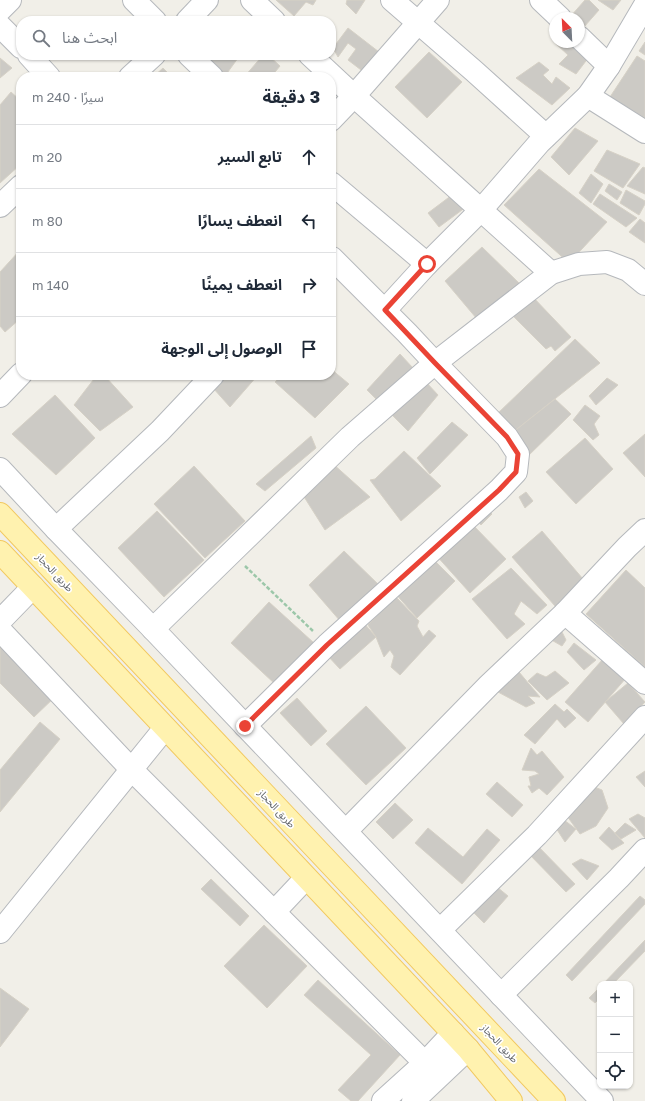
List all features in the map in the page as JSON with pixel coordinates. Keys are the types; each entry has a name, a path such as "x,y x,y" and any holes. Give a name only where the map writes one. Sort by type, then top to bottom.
{"main road":[{"name":"طريق الحجاز","path":"0,514 554,1101"},
{"path":"0,552 468,1049 511,1101"}],"street":[{"path":"0,10 10,0"},
{"path":"134,0 150,16"},
{"path":"252,0 269,16"},
{"path":"392,0 546,136"},
{"path":"336,115 438,0"},
{"path":"541,0 554,12"},
{"path":"385,310 427,264 481,210 546,136 588,96 609,66 645,5"},
{"path":"0,26 16,42"},
{"path":"585,43 609,66"},
{"path":"33,60 44,72"},
{"path":"135,72 149,60"},
{"path":"194,60 207,72"},
{"path":"315,60 328,72"},
{"path":"336,79 551,273"},
{"path":"588,96 645,132"},
{"path":"336,187 427,264"},
{"path":"0,206 16,191"},
{"path":"153,629 350,437 435,363 551,273 579,264 608,262 628,270 645,284"},
{"path":"245,726 327,645 499,490 516,472 518,454 507,437 385,310 336,263"},
{"path":"0,396 16,379"},
{"path":"56,529 160,431 208,380"},
{"path":"0,469 602,1101"},
{"path":"346,831 489,685 565,613 645,530"},
{"path":"0,621 33,587"},
{"path":"565,613 645,683"},
{"path":"0,630 132,770 425,1063"},
{"path":"440,930 537,835 645,717"},
{"path":"0,932 165,728"},
{"path":"501,995 619,878 645,850"},
{"path":"274,912 306,878"},
{"path":"383,1101 425,1063 453,1033"},
{"path":"413,1101 468,1049"}],"path":[{"path":"231,553 327,645"}],"building":[{"path":"276,0 316,0 313,5 306,2 294,16"},
{"path":"347,0 365,0 356,14 346,4"},
{"path":"585,0 589,0 599,10 585,26 585,12 574,12"},
{"path":"598,0 621,0 613,10"},
{"path":"348,28 379,52 365,73 348,60 356,49 348,43 338,57 336,53 336,44"},
{"path":"645,42 645,55 639,51"},
{"path":"560,48 584,48 592,53 576,74 559,64 568,55"},
{"path":"429,52 462,82 427,118 395,87"},
{"path":"637,56 645,61 645,118 610,97"},
{"path":"0,58 12,68 0,78"},
{"path":"211,60 237,60 228,72 222,72"},
{"path":"259,60 273,60 280,66 275,72 248,72"},
{"path":"539,62 549,70 543,75 552,84 556,77 570,88 552,105 516,78"},
{"path":"163,68 167,72 159,72"},
{"path":"11,92 16,96 16,169 0,183 0,105"},
{"path":"575,128 598,141 569,175 551,157"},
{"path":"607,150 640,164 623,188 594,171"},
{"path":"643,167 645,168 645,194 627,186"},
{"path":"539,169 607,222 569,263 504,205"},
{"path":"591,174 603,184 591,203 579,193"},
{"path":"609,184 622,192 617,200 605,191"},
{"path":"626,190 645,201 639,215 620,203"},
{"path":"600,194 637,218 626,227 593,204"},
{"path":"452,195 466,207 439,227 428,213"},
{"path":"640,219 645,223 645,243 629,232"},
{"path":"482,247 520,284 477,319 445,281"},
{"path":"16,254 16,322 5,332 0,326 0,272"},
{"path":"531,295 571,337 555,351 551,346 546,349 510,313"},
{"path":"575,339 600,363 512,433 496,415"},
{"path":"400,354 438,395 408,431 367,390"},
{"path":"336,373 349,384 315,418 275,382 277,380 336,380"},
{"path":"607,378 618,385 596,405 589,396"},
{"path":"93,380 109,380 133,407 100,431 74,405"},
{"path":"222,380 254,380 230,407 213,388"},
{"path":"55,395 95,438 56,475 12,434"},
{"path":"555,399 571,414 527,457 512,433"},
{"path":"585,405 600,416 594,424 599,435 593,440 573,420"},
{"path":"452,422 468,435 430,474 417,458"},
{"path":"645,434 645,477 623,453"},
{"path":"311,436 316,448 265,491 256,484"},
{"path":"585,438 613,469 576,504 546,472"},
{"path":"404,451 441,486 401,521 370,480 375,479"},
{"path":"332,463 370,497 325,530 301,492"},
{"path":"194,466 245,521 205,558 154,504"},
{"path":"526,492 533,501 525,508 519,497"},
{"path":"486,509 492,514 481,525 476,520"},
{"path":"157,511 204,560 164,597 118,548"},
{"path":"471,523 506,559 470,593 435,554"},
{"path":"542,531 583,579 555,606 512,557"},
{"path":"344,551 381,587 341,622 309,585"},
{"path":"431,557 455,581 417,618 394,592"},
{"path":"511,568 547,605 537,614 521,601 514,614 525,624 507,639 472,599"},
{"path":"626,570 645,588 645,667 586,614"},
{"path":"396,597 419,621 417,626 423,637 429,630 436,636 400,675 391,667 394,656 390,650 384,657 376,637 368,625"},
{"path":"269,602 314,643 275,684 231,643"},
{"path":"363,622 376,637 340,669 327,655"},
{"path":"561,630 566,640 562,646 548,638"},
{"path":"0,637 58,694 34,717 0,683"},
{"path":"574,643 596,660 584,670 567,652"},
{"path":"603,659 626,678 588,722 565,702"},
{"path":"555,671 569,683 547,700 528,681 537,673 546,677"},
{"path":"519,672 540,697 528,696 535,703 526,707 498,692"},
{"path":"628,683 645,702 624,724 605,702"},
{"path":"297,698 327,731 311,746 280,713"},
{"path":"555,704 564,712 567,709 576,718 565,728 557,719 535,744 524,735"},
{"path":"366,706 406,748 366,785 326,744"},
{"path":"40,722 60,739 0,812 0,770"},
{"path":"531,748 537,755 542,751 564,777 547,795 539,788 532,793 528,786 531,786 529,777 539,774 535,771 522,770"},
{"path":"645,771 645,787 636,777"},
{"path":"497,782 523,805 512,817 486,794"},
{"path":"592,786 602,790 608,808 596,826 580,834 567,816"},
{"path":"395,803 413,820 393,839 376,822"},
{"path":"638,814 645,818 645,838 629,819"},
{"path":"560,817 576,829 565,842 554,825"},
{"path":"625,823 636,830 621,839 615,833"},
{"path":"609,827 624,843 612,850 599,838"},
{"path":"428,828 463,857 487,829 500,840 462,884 415,843"},
{"path":"532,840 575,884 566,892 529,854"},
{"path":"581,859 599,866 587,880 572,864"},
{"path":"211,879 249,916 240,926 201,889"},
{"path":"497,887 508,896 484,923 474,913"},
{"path":"640,896 645,900 645,904 572,981 566,975"},
{"path":"264,925 307,966 267,1008 224,966"},
{"path":"645,940 645,951 616,981 606,981"},
{"path":"318,980 400,1055 358,1101 351,1101 338,1090 371,1055 304,995"},
{"path":"0,988 29,1009 0,1047"},
{"path":"597,990 597,1001 595,1003 589,998"}],"route":[{"path":"245,726 327,645 499,490 516,472 518,454 507,437 385,310 427,264"}]}
